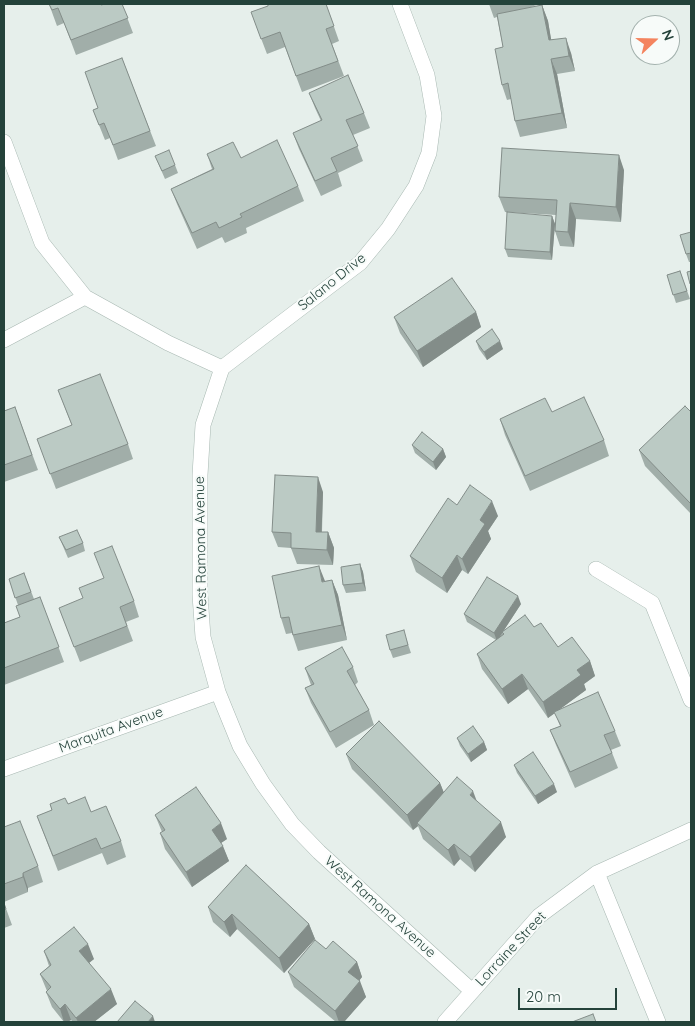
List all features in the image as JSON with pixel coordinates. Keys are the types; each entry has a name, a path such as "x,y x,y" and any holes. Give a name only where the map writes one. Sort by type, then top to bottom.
{"street":[{"name":"Salano Drive","path":"222,368 360,262 388,230 416,186 429,153 434,116 427,75 400,4"},
{"path":"4,142 42,243 85,297 153,334 222,368"},
{"path":"4,340 85,297"},
{"name":"West Ramona Avenue","path":"222,368 203,425 200,475 200,595 204,637 218,692 240,746 263,784 292,824 319,852 472,991"},
{"path":"596,569 652,603 691,700"},
{"name":"Marquita Avenue","path":"4,769 218,692"},
{"name":"Lorraine Street","path":"445,1022 539,916 598,873 691,830"},
{"path":"598,873 658,1022"}],"building":[{"path":"49,4 122,4 128,18 71,40 58,8 52,10"},
{"path":"268,4 326,4 334,26 326,29 338,61 296,76 280,32 261,39 251,12 268,6"},
{"path":"542,5 549,40 566,38 569,56 551,59 562,113 515,121 508,83 502,85 495,49 503,47 497,14"},
{"path":"122,58 150,131 113,145 104,123 99,125 93,110 98,108 85,72"},
{"path":"348,75 364,113 346,120 358,146 331,158 337,171 315,181 293,133 322,120 309,93"},
{"path":"277,140 298,186 240,214 242,217 219,228 216,222 192,233 171,189 214,169 207,154 233,142 241,158"},
{"path":"502,148 619,155 616,207 570,203 568,232 555,231 557,200 499,197"},
{"path":"169,150 175,165 162,171 155,156"},
{"path":"507,212 552,216 550,252 505,249"},
{"path":"691,232 691,253 686,254 680,235"},
{"path":"680,271 687,291 673,295 667,275"},
{"path":"691,271 691,284 690,284 687,272"},
{"path":"452,278 476,312 417,351 394,317"},
{"path":"492,329 500,341 484,352 476,341"},
{"path":"100,374 128,444 50,474 37,439 72,425 58,390"},
{"path":"584,397 604,440 525,476 500,419 545,398 552,412"},
{"path":"685,406 691,412 690,503 639,450"},
{"path":"15,407 32,455 4,465 4,411"},
{"path":"422,432 443,449 433,462 412,445"},
{"path":"275,475 318,477 316,532 328,532 327,550 291,548 291,533 272,532"},
{"path":"470,485 492,501 480,520 485,524 462,559 457,555 442,578 410,556 448,498 457,505"},
{"path":"77,530 83,543 66,550 59,537"},
{"path":"112,546 134,601 120,607 127,626 74,647 59,608 83,598 79,588 104,578 94,553"},
{"path":"360,564 363,583 343,585 341,567"},
{"path":"319,566 322,582 332,580 342,625 293,635 289,617 281,618 272,576"},
{"path":"24,573 31,592 15,598 9,579"},
{"path":"487,577 518,596 494,633 464,614"},
{"path":"40,597 59,647 4,668 4,623 20,617 16,606"},
{"path":"525,615 534,627 541,623 558,647 572,637 590,661 577,670 581,675 543,702 522,674 502,689 477,654 504,634 502,632"},
{"path":"404,630 408,645 390,650 386,635"},
{"path":"342,647 353,667 347,671 369,710 330,732 305,688 314,684 305,668"},
{"path":"598,692 615,731 604,735 612,753 570,772 550,730 561,726 554,712"},
{"path":"379,721 440,783 407,815 346,754"},
{"path":"473,726 484,742 468,754 457,738"},
{"path":"533,752 554,784 535,796 514,765"},
{"path":"457,777 473,791 470,795 501,822 470,857 454,844 448,850 417,823"},
{"path":"196,787 221,823 212,830 223,846 186,872 160,833 165,830 155,815"},
{"path":"85,797 91,812 106,806 121,841 101,849 96,838 53,856 37,816 52,810 50,804 65,798 68,804"},
{"path":"20,821 38,866 23,873 23,877 4,884 4,827"},
{"path":"246,865 309,924 279,958 232,914 224,922 208,907"},
{"path":"74,927 88,944 79,951 111,989 76,1018 65,1004 60,1009 46,992 51,987 40,974 51,965 44,951"},
{"path":"315,940 326,949 333,941 357,962 348,972 360,981 335,1011 288,972"},
{"path":"135,1001 153,1016 148,1022 117,1022"},
{"path":"593,1014 596,1022 572,1022"}]}
